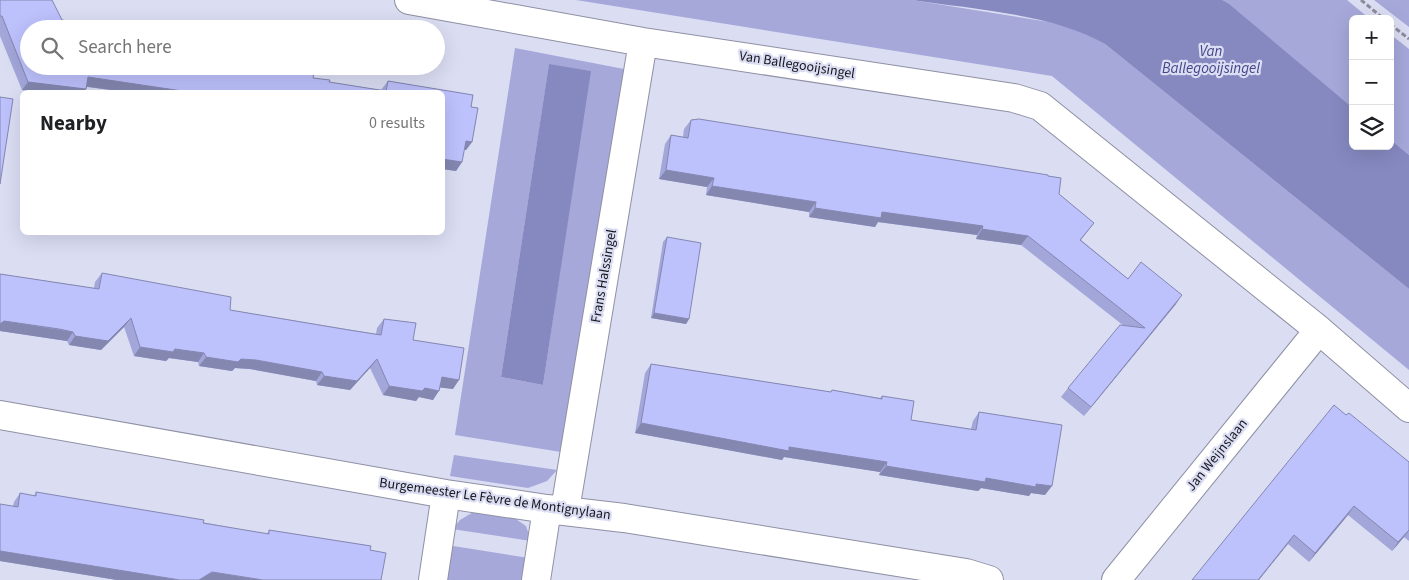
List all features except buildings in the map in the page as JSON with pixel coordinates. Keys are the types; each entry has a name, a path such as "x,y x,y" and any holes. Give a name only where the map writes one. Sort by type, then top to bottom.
{"street":[{"name":"Van Ballegooijsingel","path":"409,0 643,42 1014,98 1040,106 1319,330 1409,408"},
{"name":"Frans Halssingel","path":"536,580 556,510 643,42"},
{"name":"Jan Weijnslaan","path":"1116,580 1319,330"},
{"name":"Burgemeester Le Fèvre de Montignylaan","path":"0,415 446,494 624,518 966,573 989,580"},
{"path":"433,580 446,494"}],"path":[{"path":"1361,0 1379,15"},
{"path":"1394,27 1409,39"}],"shaded area":[{"path":"576,0 912,0 1049,22 1085,32 1105,44 1409,289 1409,370 1052,76"},
{"path":"1222,0 1347,0 1365,15 1349,15 1349,105"},
{"path":"1374,0 1409,0 1409,27"},
{"path":"1394,37 1409,49 1409,155 1394,142"},
{"path":"515,48 624,69 561,452 455,435","holes":["549,65 590,71 543,385 501,377"]},
{"path":"454,455 557,470 547,481 528,488 450,476"},
{"path":"475,511 513,517 526,526 531,541 452,529 460,520"},
{"path":"447,545 529,558 525,580 442,580"}],"water":[{"name":"Van Ballegooijsingel","path":"912,0 1222,0 1229,4 1349,105 1349,150 1394,150 1394,142 1409,155 1409,289 1105,44 1062,26 1037,19"},
{"path":"549,64 591,71 543,385 501,377"}]}
